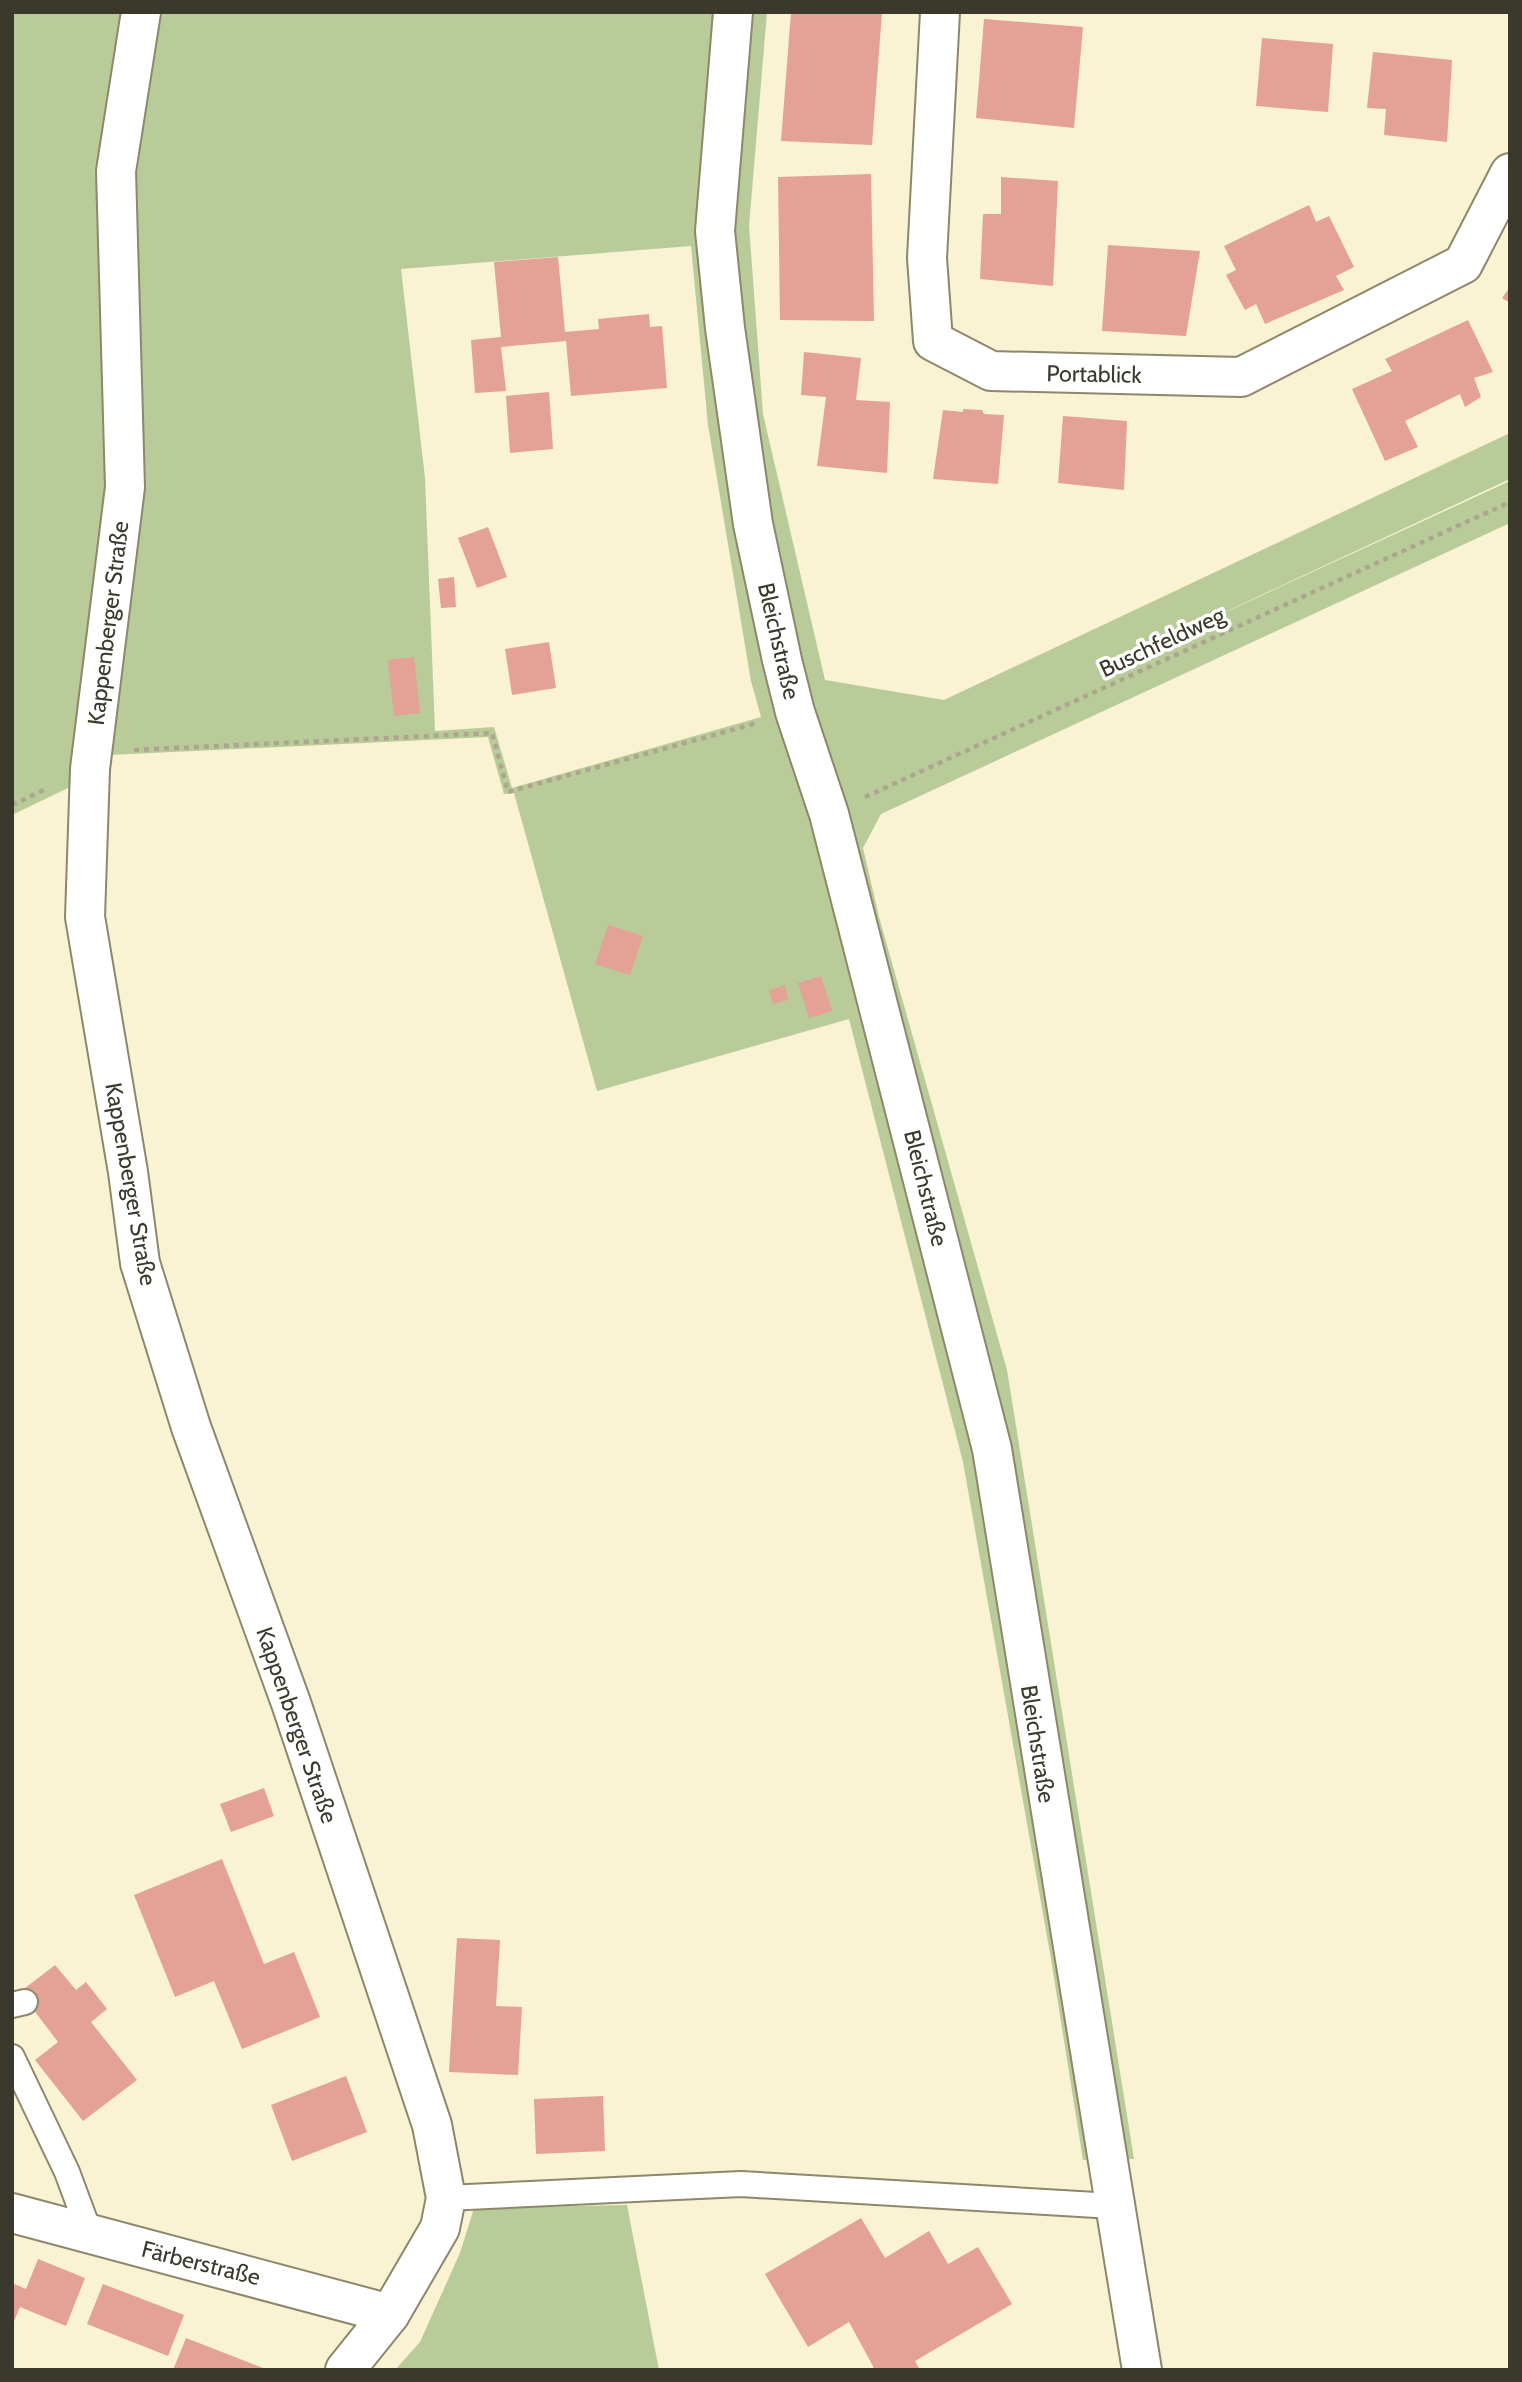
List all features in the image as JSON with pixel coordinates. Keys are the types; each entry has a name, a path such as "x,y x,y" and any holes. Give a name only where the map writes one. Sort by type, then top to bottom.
{"street":[{"name":"Kappenberger Straße","path":"141,12 116,171 125,487 92,752 85,917 140,1264 191,1427 291,1703 432,2125 446,2198 440,2228 390,2314 345,2370"},
{"name":"Bleichstraße","path":"733,12 715,231 725,328 753,524 795,712 829,814 992,1449 1142,2370"},
{"name":"Portablick","path":"940,12 927,258 933,341 991,372 1241,377 1463,264 1510,173"},
{"name":"Färberstraße","path":"12,2213 390,2314"}],"lane":[{"path":"12,2057 67,2172 90,2234"},
{"path":"446,2198 741,2184 1114,2206"}],"path":[{"name":"Buschfeldweg","path":"829,814 1510,502"},
{"path":"92,752 492,733 508,792 795,712"}],"green space":[{"path":"12,12 767,12 749,226 763,414 825,680 944,700 1510,433 1510,479 1178,634 1510,481 1510,523 881,814 863,848 879,917 1007,1370 1134,2159 1083,2160 1051,1959 963,1462 849,1019 597,1091 514,793 504,794 488,737 110,755 95,775 12,815","holes":["691,246 708,425 751,681 761,717 512,788 494,727 435,731 425,478 401,269"]},
{"path":"627,2205 659,2370 395,2370 420,2342 460,2253 474,2208"}],"building":[{"path":"791,12 882,12 872,145 781,141"},
{"path":"984,19 1083,27 1074,128 976,118"},
{"path":"1262,38 1333,44 1328,112 1256,106"},
{"path":"1373,52 1452,60 1447,142 1384,135 1386,109 1367,108"},
{"path":"871,174 874,321 780,320 778,177"},
{"path":"1001,177 1058,181 1053,286 980,279 983,214 1001,214"},
{"path":"1309,205 1316,222 1329,216 1354,267 1336,276 1344,290 1265,324 1256,304 1245,310 1226,275 1236,270 1224,246"},
{"path":"1108,245 1200,251 1186,336 1102,331"},
{"path":"558,257 565,332 599,329 598,319 649,314 650,327 662,326 667,388 571,396 566,341 501,347 506,391 475,393 471,340 501,337 494,262"},
{"path":"1510,287 1510,303 1502,298"},
{"path":"1468,320 1493,372 1474,378 1481,397 1465,407 1460,394 1405,421 1418,447 1385,461 1352,389 1392,371 1385,359"},
{"path":"804,352 861,358 856,400 890,402 887,473 817,466 826,397 801,395"},
{"path":"549,392 553,449 510,453 506,396"},
{"path":"963,409 1004,415 998,484 933,479 943,410 963,412"},
{"path":"1063,416 1127,421 1124,490 1058,483"},
{"path":"488,527 507,577 477,588 458,538"},
{"path":"454,577 456,607 441,608 438,579"},
{"path":"549,642 556,688 512,695 505,649"},
{"path":"414,657 420,713 394,716 388,660"},
{"path":"608,925 643,936 630,975 595,964"},
{"path":"821,976 832,1011 809,1018 798,983"},
{"path":"785,985 788,1000 773,1004 769,990"},
{"path":"264,1788 274,1816 231,1832 220,1804"},
{"path":"222,1859 264,1964 294,1952 320,2017 242,2049 214,1981 175,1997 134,1895"},
{"path":"457,1938 500,1940 496,2006 522,2007 518,2075 449,2072"},
{"path":"55,1965 76,1990 86,1982 107,2009 91,2022 137,2080 83,2121 35,2060 58,2042 20,1992"},
{"path":"346,2076 367,2132 292,2161 271,2105"},
{"path":"603,2096 605,2151 536,2154 534,2099"},
{"path":"861,2218 885,2258 929,2231 948,2264 978,2247 1012,2304 915,2361 920,2370 875,2370 849,2322 808,2347 765,2274"},
{"path":"38,2259 85,2278 66,2326 20,2307 12,2326 12,2283 26,2289"},
{"path":"103,2284 184,2315 168,2356 87,2324"},
{"path":"186,2338 268,2370 173,2370"}]}
